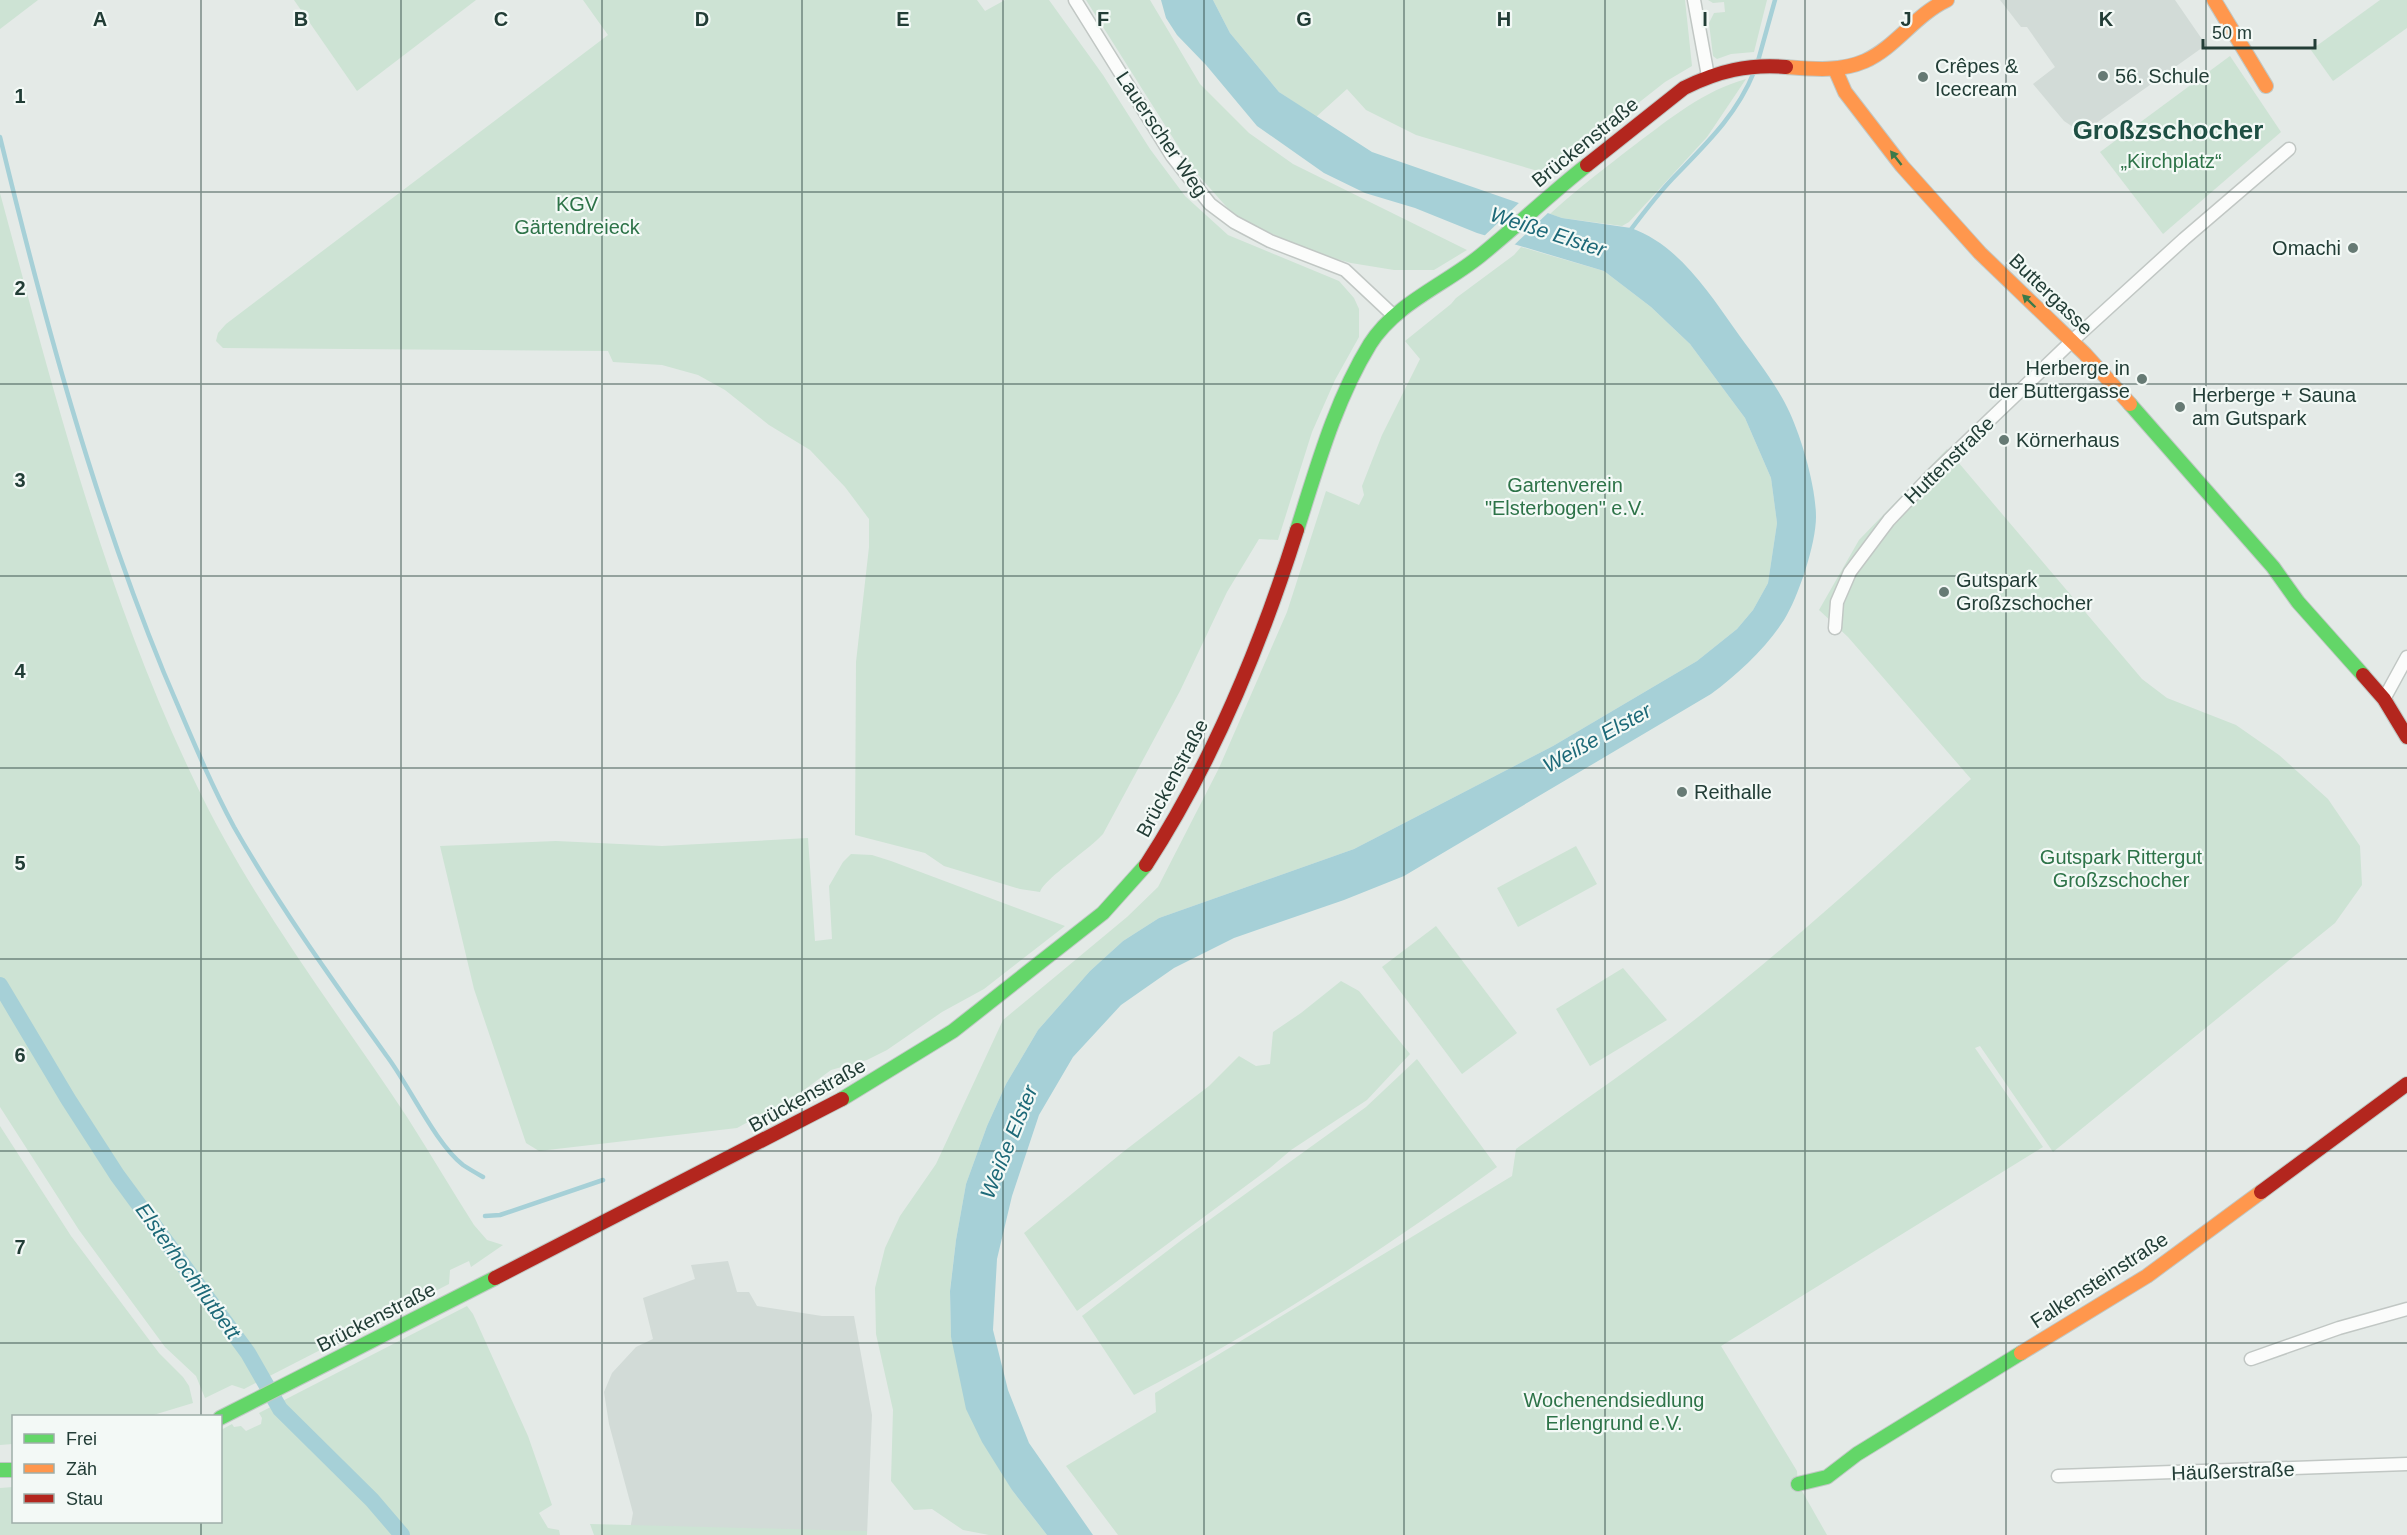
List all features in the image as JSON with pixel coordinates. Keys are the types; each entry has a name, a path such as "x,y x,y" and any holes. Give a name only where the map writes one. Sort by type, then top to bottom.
{"main road":[{"name":"Brückenstraße","path":"223,1417 810,1117 908,1061 1012,987 1079,933 1118,898 1140,874 1158,849 1203,767 1247,671 1273,606 1327,437 1347,390 1371,343 1394,316 1488,249 1546,197 1675,95 1708,76 1730,69 1769,66 1835,69 1856,65 1873,57 1913,22 1947,0"},
{"path":"2214,0 2266,86"},
{"name":"Buttergasse","path":"1835,69 1845,92 1902,166 1980,253 2085,354 2157,435 2273,567 2298,602 2384,699 2407,737"},
{"name":"Falkensteinstraße","path":"1798,1484 1827,1477 1857,1454 2147,1276 2407,1083"}],"street":[{"name":"Lauerscher Weg","path":"1076,0 1172,156 1194,187 1210,204 1234,222 1270,242 1345,270 1394,316"},
{"path":"1694,0 1708,76"},
{"name":"Huttenstraße","path":"1835,628 1837,602 1850,572 1890,520 1929,477 2072,341 2184,239 2289,149"},
{"path":"2384,699 2407,657"},
{"path":"2251,1359 2339,1328 2407,1309"},
{"name":"Häußerstraße","path":"2058,1476 2407,1464"}],"shaded area":[{"name":"56. Schule","path":"2000,0 2175,0 2206,45 2088,129 2085,135 2064,121 2033,84 2055,67 2027,27 2021,27"},
{"path":"728,1261 737,1292 749,1292 757,1306 822,1316 854,1316 872,1415 867,1535 629,1535 633,1513 609,1424 604,1392 612,1373 636,1347 653,1339 643,1298 695,1279 691,1265"}],"green space":[{"path":"0,0 38,0 0,29"},
{"path":"294,0 476,0 357,91"},
{"name":"KGV Gärtendreieck","path":"583,0 977,0 985,11 1005,0 1049,0 1103,75 1150,149 1185,196 1228,235 1339,281 1354,298 1359,309 1359,337 1335,380 1312,432 1278,540 1259,539 1227,592 1180,691 1103,834 1050,879 1040,892 1020,889 944,866 925,853 855,835 856,662 869,547 869,519 845,487 810,450 769,425 725,390 698,375 662,365 613,362 608,351 223,348 216,341 218,333 226,324 608,35"},
{"path":"1086,0 1150,0 1200,84 1249,133 1293,164 1467,250 1434,270 1394,270 1351,263 1314,253 1232,213 1192,168"},
{"path":"1213,0 1685,0 1692,66 1665,82 1548,174 1416,135 1366,110 1347,89 1316,117 1279,92 1230,33"},
{"path":"1708,0 1767,0 1754,52 1731,54 1717,59 1713,56 1709,23 1714,13 1725,12 1724,2 1713,3"},
{"path":"2380,0 2407,0 2407,28 2333,81 2311,50"},
{"name":"„Kirchplatz“","path":"2230,56 2281,132 2163,234 2100,152"},
{"path":"1746,79 1707,137 1629,222 1622,226 1562,218 1550,214 1592,178 1675,115 1702,98"},
{"name":"Elsterhochflutbett","path":"0,193 62,418 108,566 163,711 195,782 217,826 268,912 407,1117 474,1225 487,1240 503,1245 471,1267 469,1261 450,1270 449,1284 244,1389 232,1385 205,1398 196,1376 165,1347 79,1230 0,1107"},
{"name":"Gartenverein \"Elsterbogen\" e.V.","path":"1521,247 1604,271 1651,307 1690,344 1745,418 1771,478 1777,523 1768,583 1753,610 1737,629 1697,661 1553,746 1354,849 1159,918 1123,941 1090,971 1038,1030 1006,1084 987,1126 966,1184 950,1290 951,1337 1012,1490 1047,1535 989,1535 963,1530 932,1509 914,1510 891,1481 893,1410 876,1334 875,1288 885,1248 900,1216 936,1164 1003,1020 1127,917 1158,887 1219,768 1287,612 1326,491 1359,505 1364,495 1362,486 1382,435 1420,359 1405,341 1456,298 1514,255"},
{"path":"1947,449 2142,679 2167,698 2236,725 2279,755 2328,799 2360,846 2362,885 2335,923 2053,1152 1980,1046 1975,1048 2043,1147 1721,1346 1797,1471 1798,1484 1827,1535 1118,1535 1066,1466 1156,1412 1155,1393 1512,1176 1516,1149 1649,1054 1765,963 1835,903 1971,779 1848,637 1819,610 1859,540"},
{"path":"808,838 815,941 832,939 829,886 843,862 851,854 872,855 891,861 1065,926 984,989 942,1012 887,1050 867,1060 831,1070 796,1096 737,1128 539,1151 526,1143 474,989 440,846 556,841 662,846"},
{"path":"1576,846 1597,884 1518,927 1497,888"},
{"path":"1436,926 1517,1033 1462,1074 1382,967"},
{"path":"1623,968 1667,1020 1590,1066 1556,1009"},
{"path":"1341,981 1359,991 1410,1054 1367,1100 1291,1150 1077,1311 1024,1233 1123,1152 1209,1086 1239,1056 1256,1066 1270,1064 1273,1032"},
{"path":"1417,1059 1497,1167 1403,1233 1307,1296 1229,1344 1134,1395 1082,1316 1183,1239 1366,1107"},
{"path":"0,1126 71,1236 159,1353 183,1377 189,1386 193,1403 153,1415 12,1415 12,1444 0,1445"},
{"path":"467,1306 473,1314 528,1436 552,1505 539,1513 548,1528 559,1530 560,1535 0,1535 0,1488 12,1487 12,1523 222,1523 222,1429 232,1424 234,1427 241,1426 246,1431 261,1424 262,1418 259,1413"},
{"path":"590,1524 867,1531 867,1535 594,1535"}],"water":[{"name":"Weiße Elster","path":"1161,0 1213,0 1230,33 1279,92 1372,152 1562,218 1631,228 1663,245 1702,284 1782,397 1807,461 1816,517 1813,541 1805,570 1784,620 1750,660 1711,694 1404,876 1344,900 1234,938 1174,968 1121,1005 1073,1057 1039,1115 1012,1196 997,1259 993,1330 1008,1390 1029,1443 1093,1535 1047,1535 1012,1490 982,1442 966,1409 951,1337 950,1291 966,1184 987,1126 1006,1084 1038,1030 1090,971 1123,941 1159,918 1354,849 1553,746 1697,661 1737,629 1753,610 1768,583 1777,523 1771,478 1745,418 1690,344 1651,307 1604,271 1477,233 1415,208 1365,193 1324,173 1257,126 1206,65 1177,35 1166,18"}],"pier":[{"path":"1521,201 1550,211 1512,247 1482,238"}],"waterway":[{"path":"1758,61 1775,0"},
{"path":"1629,232 1664,188 1721,127 1739,101 1754,72"},
{"path":"0,137 34,273 93,475 138,608 206,770 234,827 269,886 395,1067 442,1143 463,1165 483,1177"},
{"name":"Elsterhochflutbett","path":"0,985 68,1099 117,1175 248,1353 280,1409 372,1500 402,1535"},
{"path":"485,1216 500,1215 603,1180"}],"traffic: fast":[{"path":"1297,530 1337,411 1358,366 1380,330 1406,306 1480,256 1587,165"},
{"path":"2130,404 2273,567 2298,602 2363,675"},
{"path":"842,1099 953,1031 1103,913 1146,865"},
{"path":"222,1417 495,1278"},
{"path":"1798,1484 1827,1477 1857,1454 2021,1353"},
{"path":"0,1470 12,1470"}],"traffic: slow":[{"path":"1786,67 1836,68 1865,61 1886,48 1925,14 1947,0"},
{"path":"2214,0 2266,86"},
{"path":"1835,69 1845,92 1902,166 1980,253 2085,354 2130,404"},
{"path":"2021,1353 2147,1276 2261,1192"}],"traffic: jam":[{"path":"1587,165 1684,88 1709,77 1734,70 1772,66 1786,67"},
{"path":"1146,865 1193,786 1233,703 1267,618 1297,530"},
{"path":"2363,675 2384,699 2407,737"},
{"path":"2261,1192 2407,1084"},
{"path":"495,1278 842,1099"}],"place":[{"name":"56. Schule","path":"2103,76"},
{"name":"Crêpes & Icecream","path":"1923,77"},
{"name":"Omachi","path":"2353,248"},
{"name":"Herberge in der Buttergasse","path":"2142,379"},
{"name":"Herberge + Sauna am Gutspark","path":"2180,407"},
{"name":"Körnerhaus","path":"2004,440"},
{"name":"Gutspark Großzschocher","path":"1944,592"},
{"name":"Reithalle","path":"1682,792"}],"district":[{"name":"Großzschocher","path":"2168,130"}],"park label":[{"name":"Gutspark Rittergut Großzschocher","path":"2121,868"},
{"name":"Wochenendsiedlung Erlengrund e.V.","path":"1614,1412"}]}
